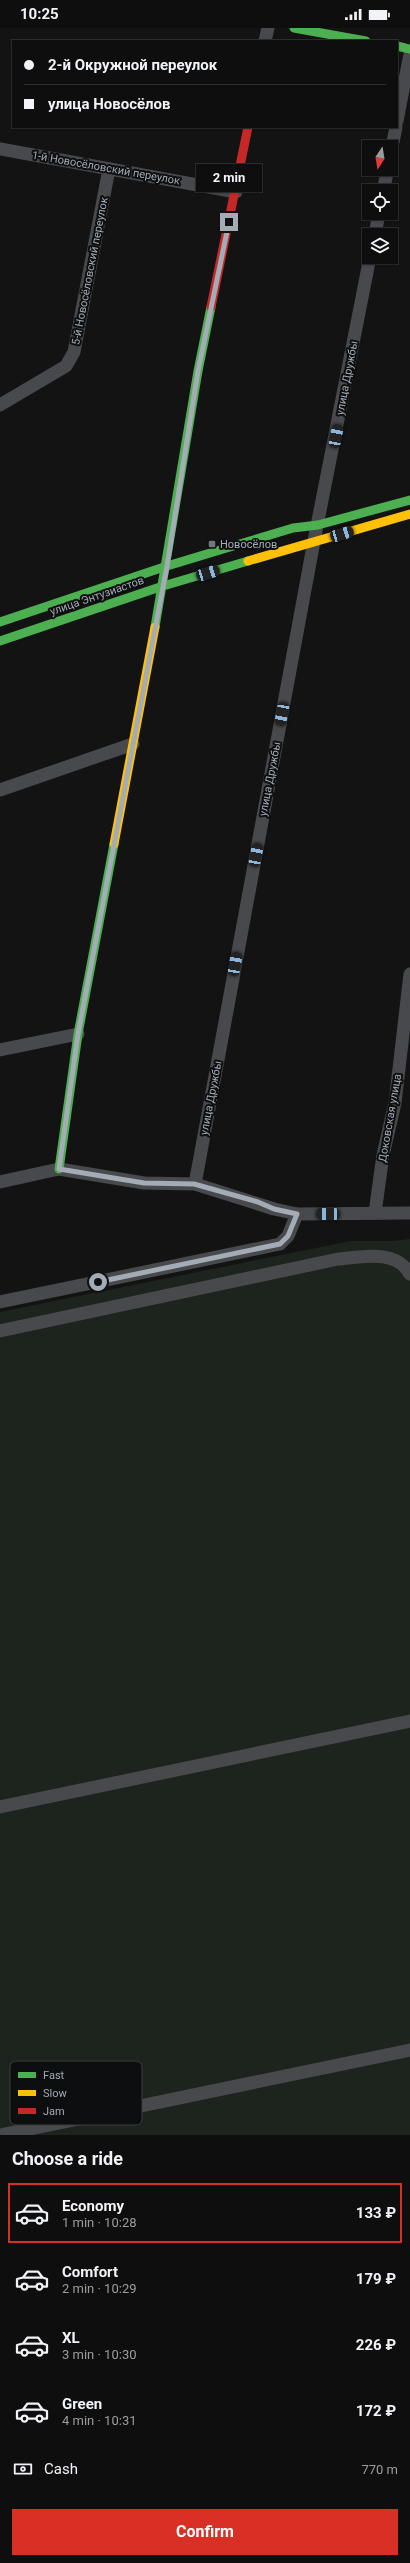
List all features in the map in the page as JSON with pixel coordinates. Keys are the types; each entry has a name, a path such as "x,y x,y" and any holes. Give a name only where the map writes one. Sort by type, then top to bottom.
{"street":[{"path":"265,40 268,28"},
{"path":"294,28 360,40"},
{"path":"398,46 410,49"},
{"path":"398,116 410,54"},
{"path":"59,1169 78,1034 167,566 198,371 236,192 248,128"},
{"path":"393,140 396,128"},
{"name":"1-й Новосёловский переулок","path":"0,149 236,192"},
{"name":"5-й Новосёловский переулок","path":"0,405 66,366 74,352 109,169"},
{"name":"улица Дружбы","path":"194,1184 314,541 369,264"},
{"name":"улица Энтузиастов","path":"0,622 167,566 294,528 318,525 410,500"},
{"name":"улица Энтузиастов","path":"0,641 163,586 410,514"},
{"path":"0,790 133,744"},
{"name":"Доковская улица","path":"375,1213 383,1155 395,1103 410,974"},
{"path":"0,1050 78,1034"},
{"path":"0,1182 59,1169 144,1183 194,1184 258,1202 274,1209 297,1214 410,1213"},
{"path":"0,1302 280,1244 288,1236 297,1214"},
{"path":"0,1332 338,1259 373,1256 393,1259 405,1265 410,1274"},
{"path":"0,1807 410,1721"},
{"path":"142,2106 410,2050"},
{"path":"1,2135 49,2125"}],"shaded area":[{"path":"410,1239 410,2135 0,2135 0,1312 351,1241 393,1241"}],"traffic: fast":[{"path":"294,28 360,40"},
{"path":"398,46 410,49"},
{"path":"155,627 198,371 211,307"},
{"path":"0,622 167,566 293,528 318,525 410,500"},
{"path":"0,641 163,586 248,561"},
{"path":"59,1169 78,1034 114,844"}],"traffic: slow":[{"path":"248,561 410,514"},
{"path":"114,844 155,627"}],"traffic: jam":[{"path":"211,307 248,128"}],"place":[{"name":"Новосёлов","path":"212,544"}],"route":[{"path":"98,1282 280,1244 288,1236 297,1214 274,1209 258,1202 194,1184 144,1183 59,1169 78,1034 167,566 198,371 229,222"}]}
